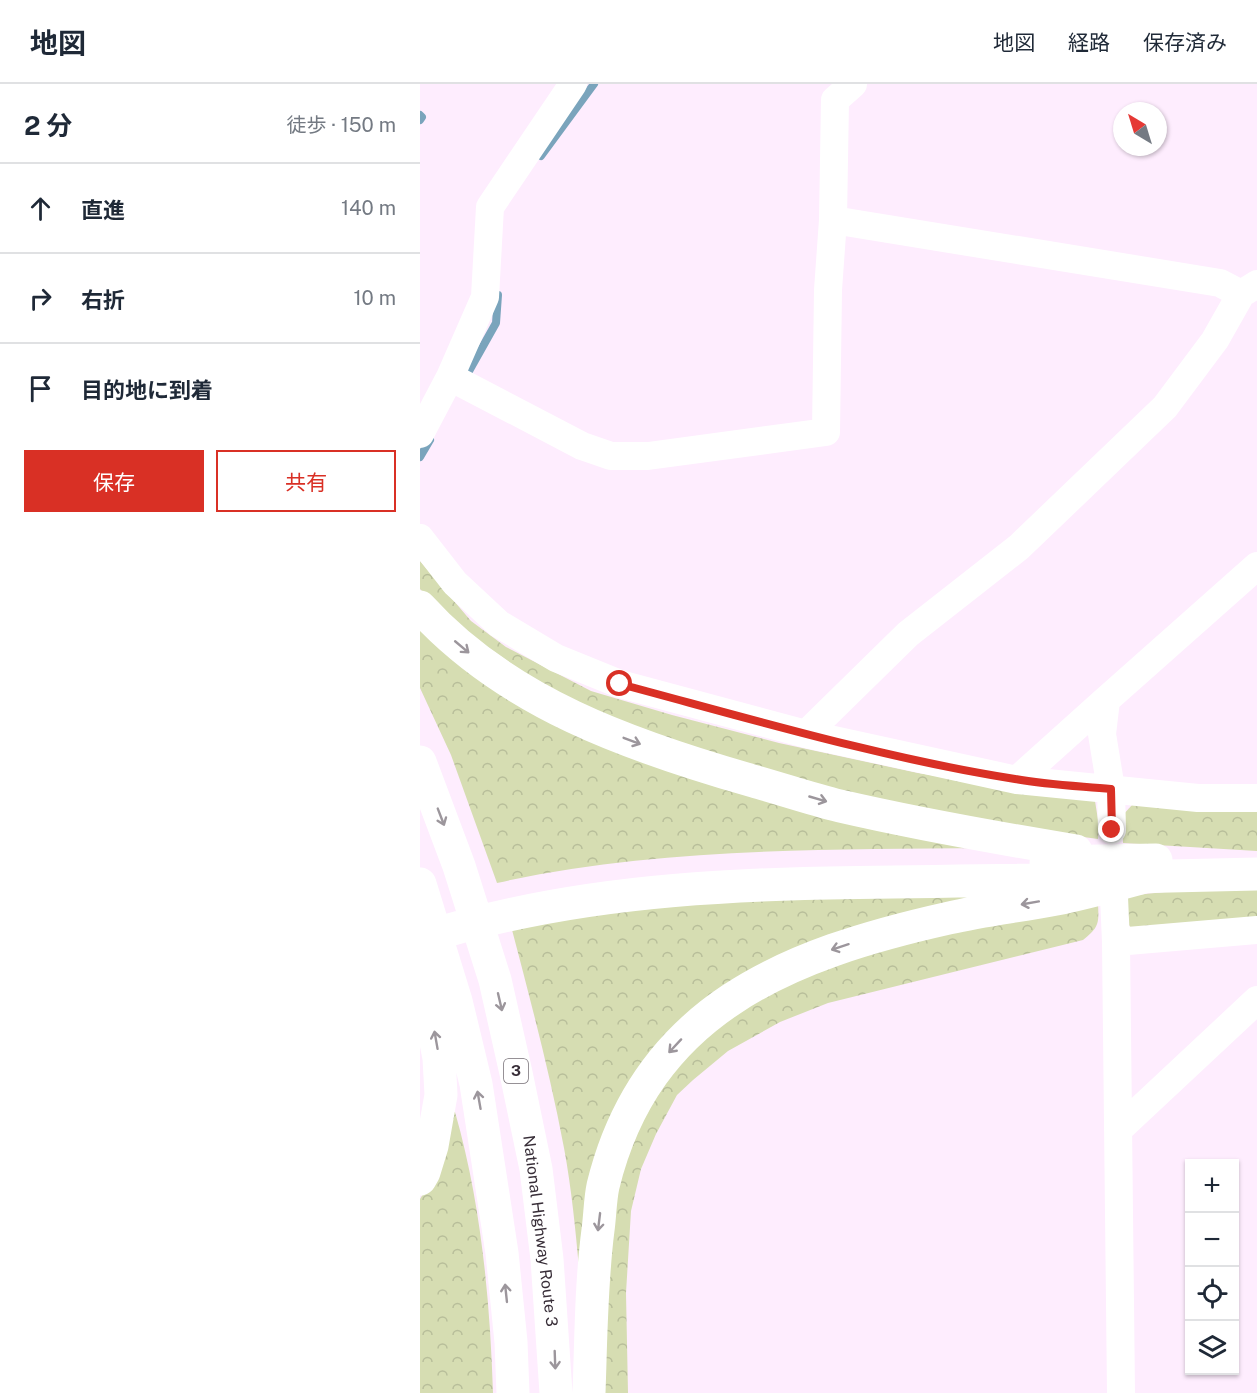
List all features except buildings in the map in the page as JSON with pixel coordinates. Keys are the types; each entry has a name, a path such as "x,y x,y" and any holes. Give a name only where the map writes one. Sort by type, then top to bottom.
{"highway":[{"path":"420,607 467,651 498,675 542,702 601,729 689,762 839,805 1140,868 1257,874"},
{"name":"National Highway Route 3","path":"420,762 459,866 495,980 516,1073 536,1169 547,1259 556,1393"},
{"path":"420,919 508,904 662,892 793,884 1024,880 1140,868 1257,860"},
{"path":"589,1393 593,1273 603,1187 629,1112 673,1047 729,999 801,961 843,946 949,918 1058,898 1140,868"},
{"path":"420,884 456,1001 476,1084 502,1253 511,1342 513,1393"},
{"path":"420,939 508,904"},
{"path":"420,960 439,1058 441,1095 432,1146 420,1179"}],"street":[{"path":"420,434 450,377 485,297 490,207 573,84"},
{"path":"450,377 582,446 611,456 648,456 826,432 828,290 833,220 835,100 854,84"},
{"path":"806,734 908,634 1019,547 1166,406 1249,289 833,220"},
{"path":"420,538 455,583 499,624 556,658 620,684 806,734 1017,780 1198,798 1257,798"},
{"path":"1017,780 1257,566"},
{"path":"1106,700 1102,734 1111,789 1112,830"},
{"path":"1113,897 1116,942 1121,1393"},
{"path":"1116,942 1257,930"},
{"path":"1118,1130 1257,1000"}],"green space":[{"path":"420,561 471,621 506,647 591,691 779,743 918,773 1095,801 1099,826 1098,839 953,819 714,758 559,697 450,621 420,589"},
{"path":"420,620 500,688 987,848 802,850 679,857 557,871 497,883 451,755 420,688"},
{"path":"1132,805 1257,812 1257,851 1123,843 1122,816"},
{"path":"1257,884 1257,921 1134,932 1126,921 1124,898"},
{"path":"1003,890 880,926 666,1039 580,1279 572,1197 564,1148 546,1064 511,926 629,906"},
{"path":"1098,903 1097,924 1083,940 828,1003 780,1022 728,1051 677,1095 656,1134 641,1169 631,1211 626,1293 628,1393 603,1393 612,1196 638,1117 713,1021 855,952"},
{"path":"455,1112 464,1146 483,1251 493,1393 420,1393 420,1199 428,1186 448,1114"}],"waterway":[{"path":"541,156 594,84"},
{"path":"420,115 422,117 420,120"},
{"path":"464,380 496,323 498,295"},
{"path":"420,457 430,440"}],"route":[{"path":"620,684 806,734 927,762 1017,780 1111,789 1112,830"}]}
